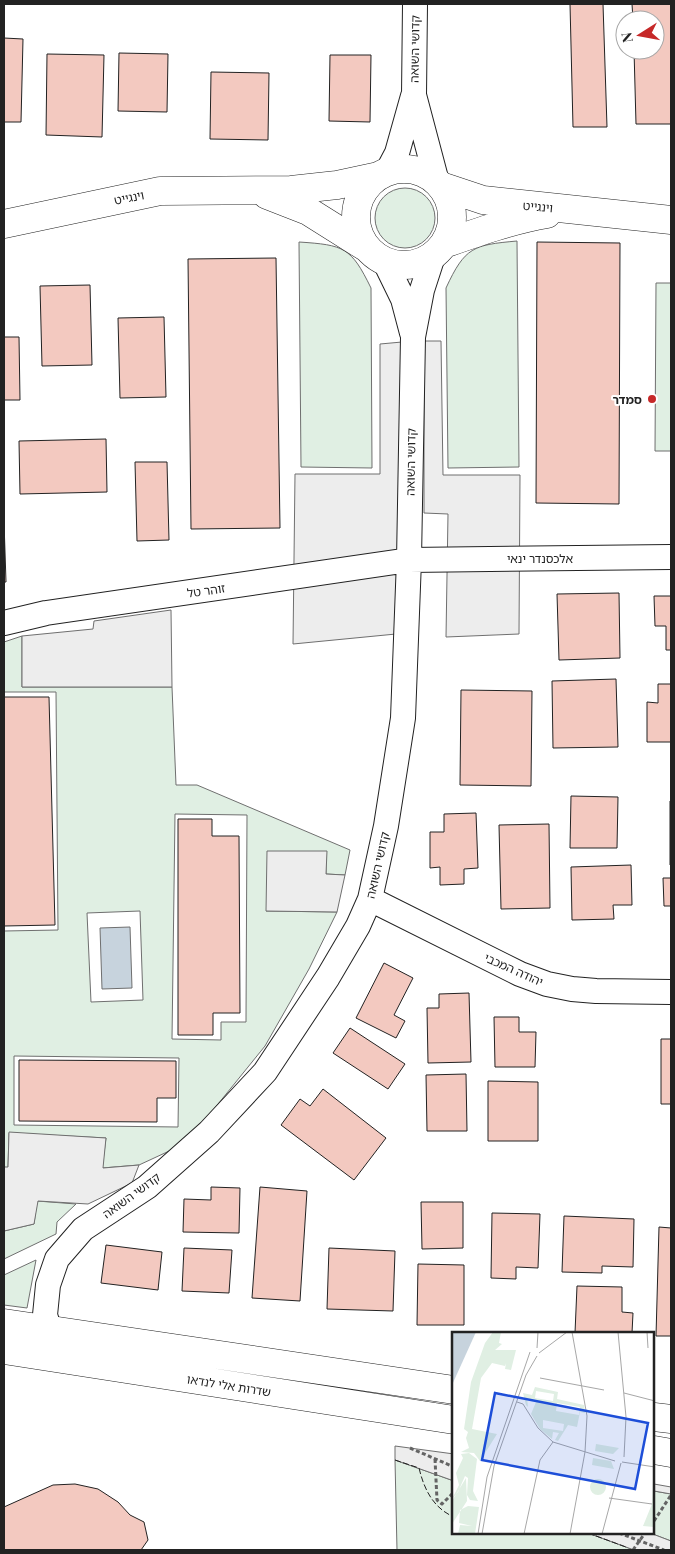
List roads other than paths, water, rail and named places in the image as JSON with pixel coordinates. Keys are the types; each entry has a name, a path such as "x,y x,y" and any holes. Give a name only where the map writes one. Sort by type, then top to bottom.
{"street":[{"name":"קדושי השואה","path":"383,174 397,153 414,95 415,4"},
{"name":"קדושי השואה","path":"414,95 439,184"},
{"path":"401,169 414,170 427,174 439,184 449,199 452,214 451,230 439,250 418,264 401,266 376,255 359,236 356,223 356,209 364,190 383,174 401,169"},
{"name":"וינגייט","path":"4,224 160,191 256,191 324,187 383,174"},
{"name":"וינגייט","path":"439,184 483,200 671,220"},
{"name":"וינגייט","path":"256,191 308,212 376,255"},
{"name":"וינגייט","path":"439,250 476,232 528,218 578,210"},
{"name":"קדושי השואה","path":"49,1328 45,1315 48,1285 57,1259 83,1229 147,1187 209,1132 265,1072 328,977 358,926 370,899 386,826 403,718 409,560 413,337 422,290 439,250"},
{"name":"קדושי השואה","path":"376,255 403,299 413,337"},
{"name":"אלכסנדר ינאי","path":"409,560 671,557"},
{"name":"זוהר טל","path":"4,623 46,613 409,560"},
{"name":"יהודה המכבי","path":"370,899 520,974 547,984 572,990 671,992"},
{"path":"4,1323 49,1328 452,1390"},
{"name":"שדרות אלי לנדאו","path":"4,1350 452,1420"},
{"path":"655,1417 671,1419"},
{"path":"655,1450 671,1453"}],"place":[{"name":"סמדר","path":"652,399"}]}
